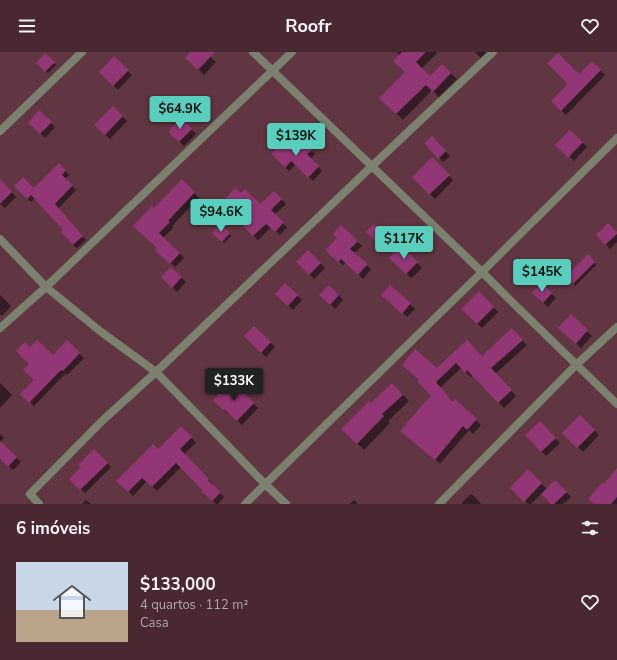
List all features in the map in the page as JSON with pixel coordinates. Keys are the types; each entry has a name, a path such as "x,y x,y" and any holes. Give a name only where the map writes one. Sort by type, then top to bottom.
{"street":[{"path":"0,131 82,52"},
{"path":"253,52 617,404"},
{"path":"0,328 46,287 292,52"},
{"path":"39,504 30,494 102,421 156,372 493,52"},
{"path":"245,504 617,138"},
{"path":"0,238 46,287 100,331 156,372 286,504"},
{"path":"439,504 576,365 617,327"}],"building":[{"path":"190,52 215,52 198,70 185,58"},
{"path":"402,52 426,52 416,62 430,76 442,64 451,73 433,92 426,85 396,114 379,98 405,72 393,61"},
{"path":"45,53 55,62 45,72 36,63"},
{"path":"558,53 579,74 592,61 601,70 561,111 551,101 568,84 547,63"},
{"path":"114,56 129,70 113,86 99,72"},
{"path":"113,106 123,116 105,135 94,125"},
{"path":"39,110 52,122 40,134 28,123"},
{"path":"181,118 192,129 179,142 168,132"},
{"path":"570,130 583,142 568,158 555,145"},
{"path":"432,136 446,151 438,159 424,143"},
{"path":"287,138 297,149 303,142 312,150 307,154 319,166 308,178 291,161 285,168 271,153"},
{"path":"432,157 450,175 429,195 412,177"},
{"path":"59,163 66,170 62,175 73,185 55,204 83,236 73,245 61,232 63,230 31,195 27,199 14,186 23,177 34,188"},
{"path":"0,179 12,192 0,204"},
{"path":"182,179 195,192 159,233 180,253 170,264 155,250 157,248 133,226 152,206 154,208"},
{"path":"235,188 241,193 245,189 260,204 274,191 282,199 271,210 284,222 275,232 266,224 253,236 240,223 246,217 226,198"},
{"path":"608,223 617,232 617,234 605,245 596,235"},
{"path":"220,224 230,233 222,242 212,233"},
{"path":"374,224 384,234 376,241 366,232"},
{"path":"341,225 358,241 350,249 368,264 358,275 341,259 338,262 325,250 337,238 333,234"},
{"path":"401,246 418,262 406,274 389,258"},
{"path":"308,250 321,263 309,275 296,262"},
{"path":"588,254 595,262 573,284 565,277"},
{"path":"171,267 182,277 172,288 161,277"},
{"path":"285,283 298,295 288,306 275,294"},
{"path":"541,283 552,293 543,303 532,293"},
{"path":"329,285 339,295 330,305 319,295"},
{"path":"390,285 411,303 402,314 381,295"},
{"path":"479,291 494,307 477,324 461,309"},
{"path":"571,314 588,330 576,344 558,328"},
{"path":"254,326 271,342 261,353 244,336"},
{"path":"512,328 523,340 491,368 512,390 498,403 467,370 465,373 456,363 436,382 453,402 455,399 477,419 467,430 463,426 435,460 400,431 431,396 417,381 419,380 402,365 415,349 437,368 467,340 482,356"},
{"path":"37,340 53,355 67,340 80,353 29,403 20,394 34,380 23,370 29,364 16,351 25,342 30,347"},
{"path":"230,383 242,394 243,392 254,403 237,421 213,400"},
{"path":"392,383 403,395 382,414 384,416 357,444 341,429 369,401 371,403"},
{"path":"580,415 595,430 577,448 562,433"},
{"path":"540,421 556,438 541,452 525,435"},
{"path":"181,426 192,437 180,449 221,492 212,501 176,463 152,487 142,478 128,492 116,481 153,444 158,449"},
{"path":"0,441 17,457 8,467 0,459"},
{"path":"94,449 108,463 80,490 69,479 81,467 78,465"},
{"path":"617,468 617,497 611,504 594,504 588,499 603,482 604,484"},
{"path":"528,469 542,483 524,502 510,488"},
{"path":"555,480 567,492 554,504 551,504 541,494"}]}
